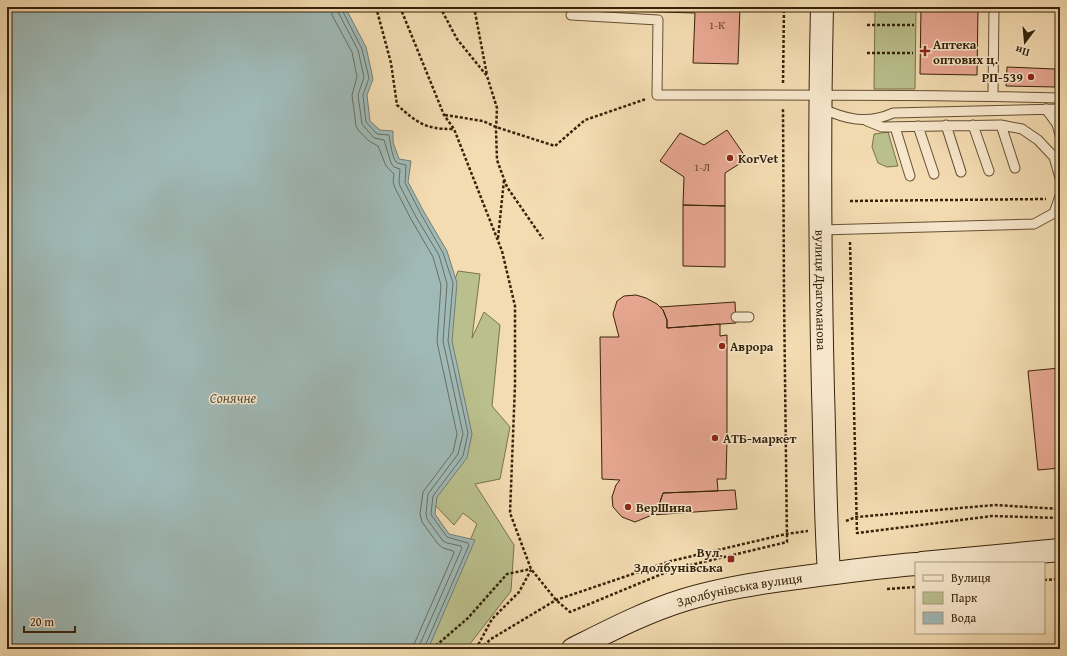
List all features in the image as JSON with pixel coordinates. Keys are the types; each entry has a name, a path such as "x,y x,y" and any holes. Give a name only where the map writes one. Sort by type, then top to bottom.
{"street":[{"name":"вулиця Драгоманова","path":"822,7 820,102 821,298 829,573"},
{"path":"933,562 1060,550"},
{"name":"Здолбунівська вулиця","path":"573,649 639,616 684,600 731,588 867,568 915,564"}],"lane":[{"path":"993,96 994,7"},
{"path":"571,15 658,20 657,95 782,95 820,102 993,96 1060,98"},
{"path":"820,102 836,115 862,120 882,127 1001,124 1022,129 1038,140 1054,157 1060,178"},
{"path":"1046,109 1057,124 1060,135"},
{"path":"862,120 884,117 892,113 1060,109"},
{"path":"1001,124 1015,168"},
{"path":"946,125 961,172"},
{"path":"973,125 989,170"},
{"path":"895,126 910,176"},
{"path":"918,126 934,174"},
{"path":"821,230 1034,224 1054,213 1060,198"},
{"path":"736,317 749,317"}],"path":[{"path":"376,7 391,63 397,105 418,122 429,127 454,129"},
{"path":"400,7 444,115 454,129 502,251 515,306 510,513 531,569 556,600 570,612 674,569 787,542 782,95 784,7"},
{"path":"440,7 457,39 487,76"},
{"path":"474,7 487,76 497,108 497,160 507,187 543,239"},
{"path":"867,25 914,26"},
{"path":"867,53 913,53"},
{"path":"444,115 483,121 496,127 554,146 585,120 657,95"},
{"path":"498,240 504,179"},
{"path":"850,202 1060,198"},
{"path":"850,242 857,533 992,516 1060,518"},
{"path":"480,649 492,639 556,600 671,561 786,534 827,528 856,517 995,505 1060,509"},
{"path":"432,649 468,618 507,574 531,569"},
{"path":"476,649 492,619 519,592 531,569"},
{"path":"1045,580 1060,580"},
{"path":"887,589 915,587"}],"green space":[{"path":"875,7 916,7 915,89 874,89"},
{"path":"888,132 898,166 887,167 878,163 872,147 874,134"},
{"path":"458,271 480,274 472,338 484,312 500,325 492,406 510,427 500,479 475,484 514,545 511,591 466,649 391,649 434,625 477,524 463,513 454,525 430,500 441,318"}],"water":[{"name":"Сонячне","path":"7,7 345,7 366,47 373,79 367,95 370,121 380,130 393,131 393,142 399,159 411,161 408,182 447,251 457,283 452,341 472,434 467,458 437,497 435,514 449,534 475,540 429,647 425,649 7,649"}],"building":[{"path":"519,7 740,7 738,64 693,63 695,13"},
{"path":"921,7 978,7 977,75 920,74"},
{"name":"РП-539","path":"1007,67 1055,69 1055,87 1006,86"},
{"path":"727,130 747,159 725,173 725,206 683,205 684,177 660,161 680,133 704,145"},
{"path":"683,205 725,206 725,267 683,266"},
{"path":"636,295 657,304 663,310 667,320 667,328 720,324 720,336 727,335 727,441 726,479 717,479 718,491 663,493 659,505 652,515 635,522 622,517 613,507 612,497 616,485 620,480 602,479 600,337 619,337 613,314 617,301 624,296"},
{"path":"735,302 736,323 667,328 667,320 663,310 660,307"},
{"path":"1060,368 1060,468 1038,470 1028,371"},
{"path":"735,490 737,509 652,515 659,505 663,493"}],"place":[{"name":"Аптека оптових ц.","path":"925,51"},
{"name":"РП-539","path":"1031,77"},
{"name":"KorVet","path":"730,158"},
{"name":"Аврора","path":"722,346"},
{"name":"АТБ-маркет","path":"715,438"},
{"name":"ВерШина","path":"628,507"},
{"name":"Вул. Здолбунівська","path":"731,559"}]}
